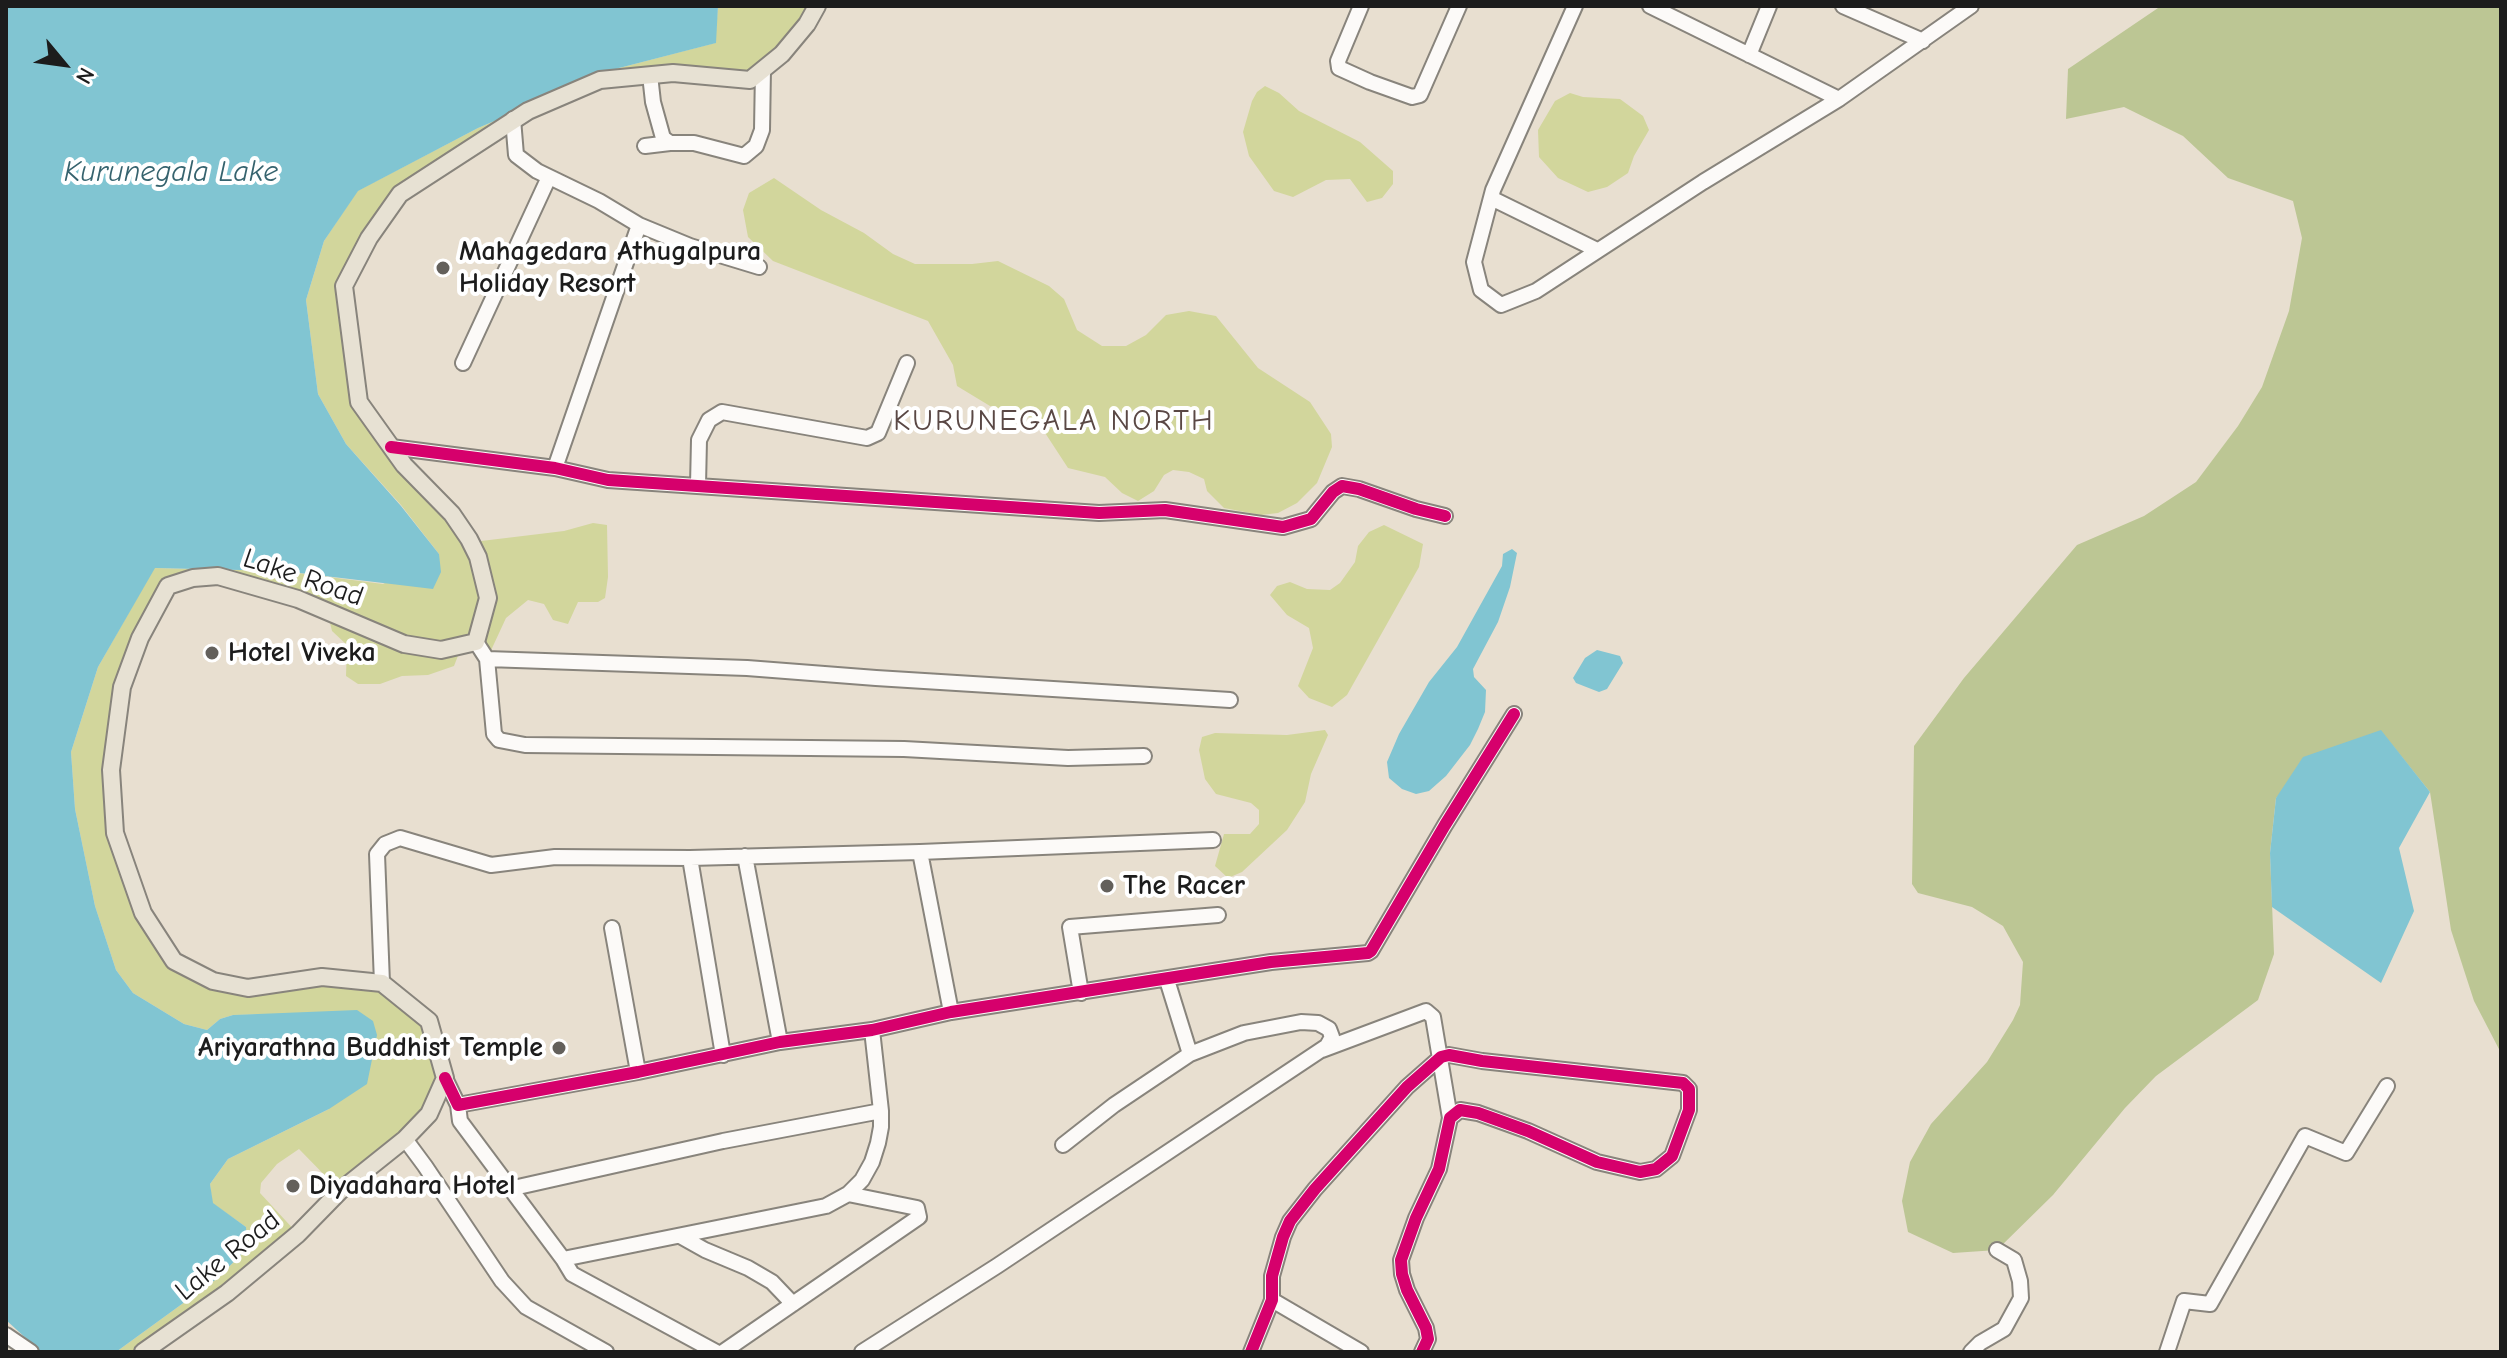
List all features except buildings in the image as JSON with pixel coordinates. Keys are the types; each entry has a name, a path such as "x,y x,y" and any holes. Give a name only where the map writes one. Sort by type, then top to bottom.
{"main road":[{"path":"476,642 488,598 478,557 452,514 404,465 359,402 344,286 369,238 400,194 513,119 600,80 673,73 750,80 782,54 807,24 817,6"},
{"name":"Lake Road","path":"382,983 322,977 248,988 213,981 174,961 143,913 115,833 111,770 122,687 140,638 168,586 193,578 218,576 298,599 404,644 441,650 476,642"},
{"path":"382,983 429,1021 445,1078"},
{"name":"Lake Road","path":"143,1352 227,1293 298,1234 340,1191 405,1139 429,1114 445,1078"}],"street":[{"path":"1361,6 1338,61 1339,68 1412,97 1420,95 1459,6"},
{"path":"1575,6 1491,198 1474,262 1481,290 1501,305 1536,291 1839,99 1971,6"},
{"path":"1650,6 1839,99"},
{"path":"1749,55 1769,6"},
{"path":"1843,6 1923,41"},
{"path":"645,146 694,143 744,156 756,146 762,130 763,69"},
{"path":"650,75 653,102 663,138 670,143"},
{"path":"513,119 516,155 537,171 599,201 639,225 690,246 759,267"},
{"path":"463,363 549,177"},
{"path":"1491,198 1597,250"},
{"path":"555,468 639,225"},
{"path":"698,485 699,440 709,420 722,412 867,438 878,433 907,363"},
{"path":"391,447 555,468 608,480 1099,513 1165,510 1283,527 1311,519 1333,492 1342,486 1445,516"},
{"path":"476,642 487,659 494,734 499,740 525,745 904,749 1068,758 1144,756"},
{"path":"487,659 747,668 1230,700"},
{"path":"458,1105 780,1042 872,1030 951,1012 1271,962 1371,951 1514,714"},
{"path":"382,983 377,854 385,844 400,838 491,865 555,857 690,858 1213,840"},
{"path":"920,852 951,1012"},
{"path":"745,856 780,1042"},
{"path":"690,858 723,1055"},
{"path":"1081,993 1070,927 1218,915"},
{"path":"612,928 638,1072"},
{"path":"1167,980 1190,1054"},
{"path":"1318,1052 1426,1011 1433,1017 1450,1118 1439,1169 1401,1260 1404,1282 1426,1328 1428,1339 1422,1352"},
{"path":"862,1352 1327,1046 1332,1037 1329,1029 1318,1023 1301,1022 1244,1033 1190,1054 1114,1105 1063,1145"},
{"path":"563,1259 826,1206 848,1194 862,1180 872,1162 881,1127 872,1030"},
{"path":"1251,1352 1272,1300 1272,1276 1283,1237 1301,1206 1407,1087 1440,1058 1449,1055 1683,1083 1689,1089 1689,1110 1672,1156 1656,1169 1640,1172 1597,1162 1478,1113 1460,1110 1450,1118"},
{"path":"445,1078 458,1105 460,1121 572,1274 716,1352"},
{"path":"2167,1352 2184,1301 2210,1304 2305,1136 2346,1153 2387,1086"},
{"path":"509,1189 723,1141 881,1111"},
{"path":"405,1139 502,1281 526,1307 606,1352"},
{"path":"723,1352 919,1217 917,1208 848,1194"},
{"path":"680,1236 772,1282 793,1304"},
{"path":"1971,1352 2004,1329 2021,1298 2014,1260 1997,1250"},
{"path":"1272,1300 1361,1352"},
{"path":"6,1335 31,1352"}],"green space":[{"path":"718,6 817,6 750,80 600,80 528,111 400,194 344,286 359,402 473,542 564,531 593,523 607,525 608,577 605,598 598,602 578,602 568,624 553,620 544,604 528,600 506,618 487,659 475,642 461,648 454,666 428,675 402,676 380,684 358,684 346,676 347,645 332,631 327,611 218,576 168,587 122,687 115,833 143,913 174,961 213,981 382,983 429,1021 445,1078 429,1114 340,1191 299,1149 277,1164 261,1183 260,1193 298,1234 143,1352 116,1352 215,1280 240,1256 246,1227 212,1203 210,1184 228,1159 329,1109 276,1014 233,1015 220,1019 207,1030 184,1024 133,993 116,970 95,906 75,809 71,752 98,667 154,568 283,571 383,584 439,554 401,505 346,444 318,394 306,300 324,241 357,191 478,128 619,68 715,43"},
{"path":"2161,6 2501,6 2501,1053 2474,1001 2451,930 2430,792 2381,731 2276,798 2270,853 2274,954 2258,1000 2156,1076 2125,1108 2053,1195 1997,1250 1953,1253 1908,1232 1902,1201 1910,1162 1931,1124 1987,1062 2013,1020 2020,1005 2023,962 2003,926 1972,907 1918,893 1912,884 1914,746 1964,678 2077,545 2144,516 2196,482 2238,426 2262,387 2289,311 2302,238 2293,201 2228,178 2183,136 2124,107 2066,119 2068,69"},
{"path":"1265,86 1279,93 1299,111 1360,142 1393,171 1393,184 1382,198 1367,202 1350,179 1326,180 1293,197 1274,191 1249,156 1243,132 1252,101"},
{"path":"1570,93 1583,97 1620,99 1643,116 1649,130 1628,173 1607,187 1588,192 1558,178 1539,157 1538,130 1555,101"},
{"path":"774,178 893,254 915,264 998,261 1049,286 1064,299 1077,330 1102,346 1126,346 1146,335 1166,315 1189,311 1216,316 1258,368 1310,402 1331,434 1332,447 1317,483 1297,503 1278,513 1261,515 1224,508 1207,491 1204,479 1189,472 1173,470 1164,475 1154,491 1138,501 1122,493 1105,477 1068,468 1036,419 990,406 957,386 953,365 928,321 773,261 748,237 743,210 749,193"},
{"path":"1384,525 1423,544 1419,567 1347,695 1332,707 1309,698 1298,686 1313,648 1309,628 1287,615 1270,595 1277,586 1290,582 1307,589 1330,590 1340,583 1355,562 1358,546 1369,532"},
{"path":"1325,730 1328,735 1311,774 1305,802 1287,830 1242,872 1228,878 1215,866 1224,834 1250,834 1259,824 1259,810 1251,803 1216,794 1205,779 1199,750 1202,737 1215,733 1287,735"}],"water":[{"name":"Kurunegala Lake","path":"6,6 718,6 716,43 619,68 478,128 358,191 324,241 306,300 318,394 346,444 439,554 441,572 433,589 283,571 155,568 98,667 71,752 75,809 95,906 116,970 133,993 184,1024 207,1030 220,1019 233,1015 357,1010 373,1021 377,1035 367,1084 329,1109 228,1159 210,1184 213,1203 246,1227 247,1242 240,1256 215,1280 116,1352 41,1352 6,1320"},
{"path":"1512,549 1517,553 1510,587 1498,622 1473,669 1474,677 1486,690 1485,712 1478,729 1446,776 1429,791 1416,794 1402,789 1389,778 1387,762 1399,734 1429,682 1457,647 1502,566 1503,554"},
{"path":"1597,650 1620,656 1623,663 1607,689 1599,692 1576,683 1573,678 1585,658"},
{"path":"2381,730 2430,792 2399,848 2414,911 2381,983 2272,907 2270,853 2276,798 2303,757"}],"cycle path":[{"path":"391,447 555,468 608,480 1099,513 1165,510 1283,527 1311,519 1333,492 1342,486 1445,516"},
{"path":"445,1078 458,1105 780,1042 872,1030 951,1012 1271,962 1368,953 1514,714"},
{"path":"1251,1352 1272,1300 1272,1276 1290,1221 1407,1087 1441,1057 1449,1055 1683,1083 1689,1089 1689,1110 1672,1156 1656,1169 1640,1172 1597,1162 1478,1113 1460,1110 1450,1118 1439,1169 1401,1260 1407,1290 1426,1328 1428,1339 1422,1352"}],"place":[{"name":"Mahagedara Athugalpura Holiday Resort","path":"443,268"},
{"name":"Hotel Viveka","path":"212,653"},
{"name":"The Racer","path":"1107,886"},
{"name":"Ariyarathna Buddhist Temple","path":"559,1048"},
{"name":"Diyadahara Hotel","path":"293,1186"}],"district":[{"name":"KURUNEGALA NORTH","path":"1054,422"}]}
